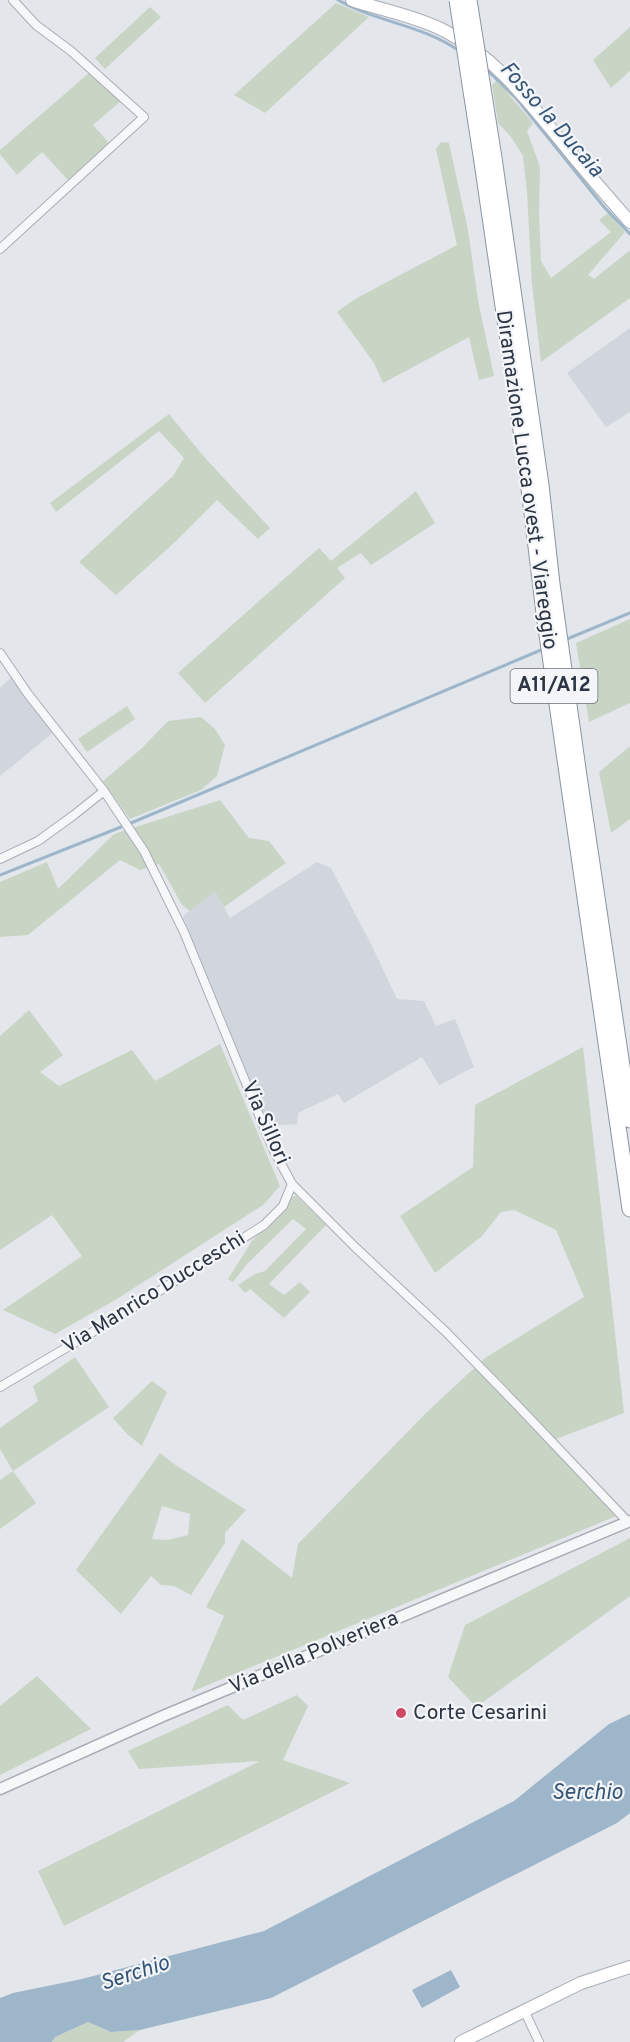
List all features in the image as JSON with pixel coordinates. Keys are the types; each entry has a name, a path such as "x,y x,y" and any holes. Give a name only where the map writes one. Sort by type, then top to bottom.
{"highway":[{"name":"Diramazione Lucca ovest - Viareggio","path":"457,0 488,160 541,485 579,776 630,1120"},
{"name":"Diramazione Lucca ovest - Viareggio","path":"469,0 546,633 630,1209"}],"main road":[{"path":"352,0 443,30 487,59 531,104 630,222"},
{"path":"461,2042 581,1983 630,1967"}],"street":[{"path":"0,249 144,117 71,51 36,25 13,0"},
{"name":"Via Sillori","path":"0,653 28,694 104,791 144,851 184,932 273,1149 292,1184 340,1233 454,1340 629,1522"},
{"path":"0,859 38,841 104,791"},
{"name":"Via Manrico Ducceschi","path":"0,1387 118,1317 264,1225 283,1206 292,1184"},
{"name":"Via della Polveriera","path":"0,1790 163,1716 629,1522"},
{"path":"524,2010 539,2042"}],"shaded area":[{"path":"630,328 630,412 606,427 567,373"},
{"path":"17,672 59,728 0,776 0,688"},
{"path":"317,862 331,868 397,999 424,1001 436,1026 455,1019 474,1067 439,1085 422,1057 344,1103 338,1094 298,1113 297,1124 269,1126 183,916 215,890 230,918"}],"green space":[{"path":"336,3 369,17 265,113 234,95"},
{"path":"150,7 161,17 105,69 95,58"},
{"path":"630,27 630,71 611,88 593,60"},
{"path":"89,73 121,101 93,125 109,143 68,180 42,152 17,175 0,154 0,150"},
{"path":"497,80 533,123 527,131 540,167 541,261 551,278 611,232 599,220 608,213 625,232 588,275 594,279 630,250 630,298 541,362 532,284 523,156 511,137 498,123 492,85"},
{"path":"441,142 449,143 468,230 478,300 494,376 479,380 469,337 383,383 374,363 337,312 355,299 457,245 436,149"},
{"path":"169,414 206,459 270,528 258,539 217,500 175,542 116,595 79,562 173,476 184,458 159,431 56,512 50,503"},
{"path":"416,491 435,523 371,565 361,553 337,568 345,578 205,703 178,673 319,548 331,561"},
{"path":"630,619 630,703 589,722 576,643"},
{"path":"127,706 135,719 87,752 78,739"},
{"path":"201,717 215,729 225,745 217,776 201,790 130,819 103,781 141,749 168,721"},
{"path":"630,746 630,819 611,833 599,772"},
{"path":"220,800 249,838 269,841 286,863 224,907 215,891 190,911 182,905 159,864 140,870 120,860 28,935 0,937 0,882 47,862 58,889 114,834"},
{"path":"29,1010 63,1055 40,1072 59,1086 132,1050 155,1081 220,1044 280,1186 263,1205 117,1299 55,1334 3,1310 82,1256 52,1215 0,1250 0,1036"},
{"path":"583,1047 624,1413 556,1439 626,1512 191,1692 224,1616 206,1607 242,1539 292,1578 298,1544 427,1412 485,1358 584,1297 556,1230 514,1210 501,1212 482,1236 435,1273 400,1216 473,1167 475,1105"},
{"path":"295,1195 326,1225 269,1284 284,1295 300,1282 310,1292 284,1318 250,1289 245,1293 238,1285 255,1274 265,1271 306,1229 293,1219 247,1264 233,1282 228,1279 252,1241"},
{"path":"75,1357 109,1407 13,1471 0,1449 0,1428 38,1401 33,1386"},
{"path":"152,1381 167,1392 142,1446 113,1418"},
{"path":"160,1453 246,1510 225,1533 225,1543 191,1595 174,1586 161,1585 151,1576 121,1614 76,1570","holes":["162,1506 190,1514 188,1535 168,1540 152,1539"]},
{"path":"13,1471 36,1503 0,1529 0,1480"},
{"path":"630,1538 630,1596 476,1707 448,1677 465,1625"},
{"path":"37,1676 91,1729 0,1775 0,1706"},
{"path":"297,1695 308,1706 283,1760 350,1783 64,1926 38,1871 260,1761 139,1769 128,1751 228,1705 243,1720"},
{"path":"88,2022 111,2032 140,2030 123,2042 52,2042 55,2037"}],"water":[{"name":"Serchio","path":"630,1714 630,1813 617,1823 271,1998 140,2030 111,2032 88,2022 55,2037 52,2042 0,2042 0,1998 264,1931 514,1801 609,1724"},
{"path":"451,1970 460,1987 422,2008 412,1990"}],"waterway":[{"name":"Fosso la Ducaia","path":"338,0 368,14 429,35 458,50"},
{"name":"Fosso la Ducaia","path":"486,69 517,99 604,207 630,234"},
{"path":"567,639 630,613"},
{"path":"131,823 541,650"},
{"path":"0,875 121,827"}],"place":[{"name":"Corte Cesarini","path":"401,1713"}]}
